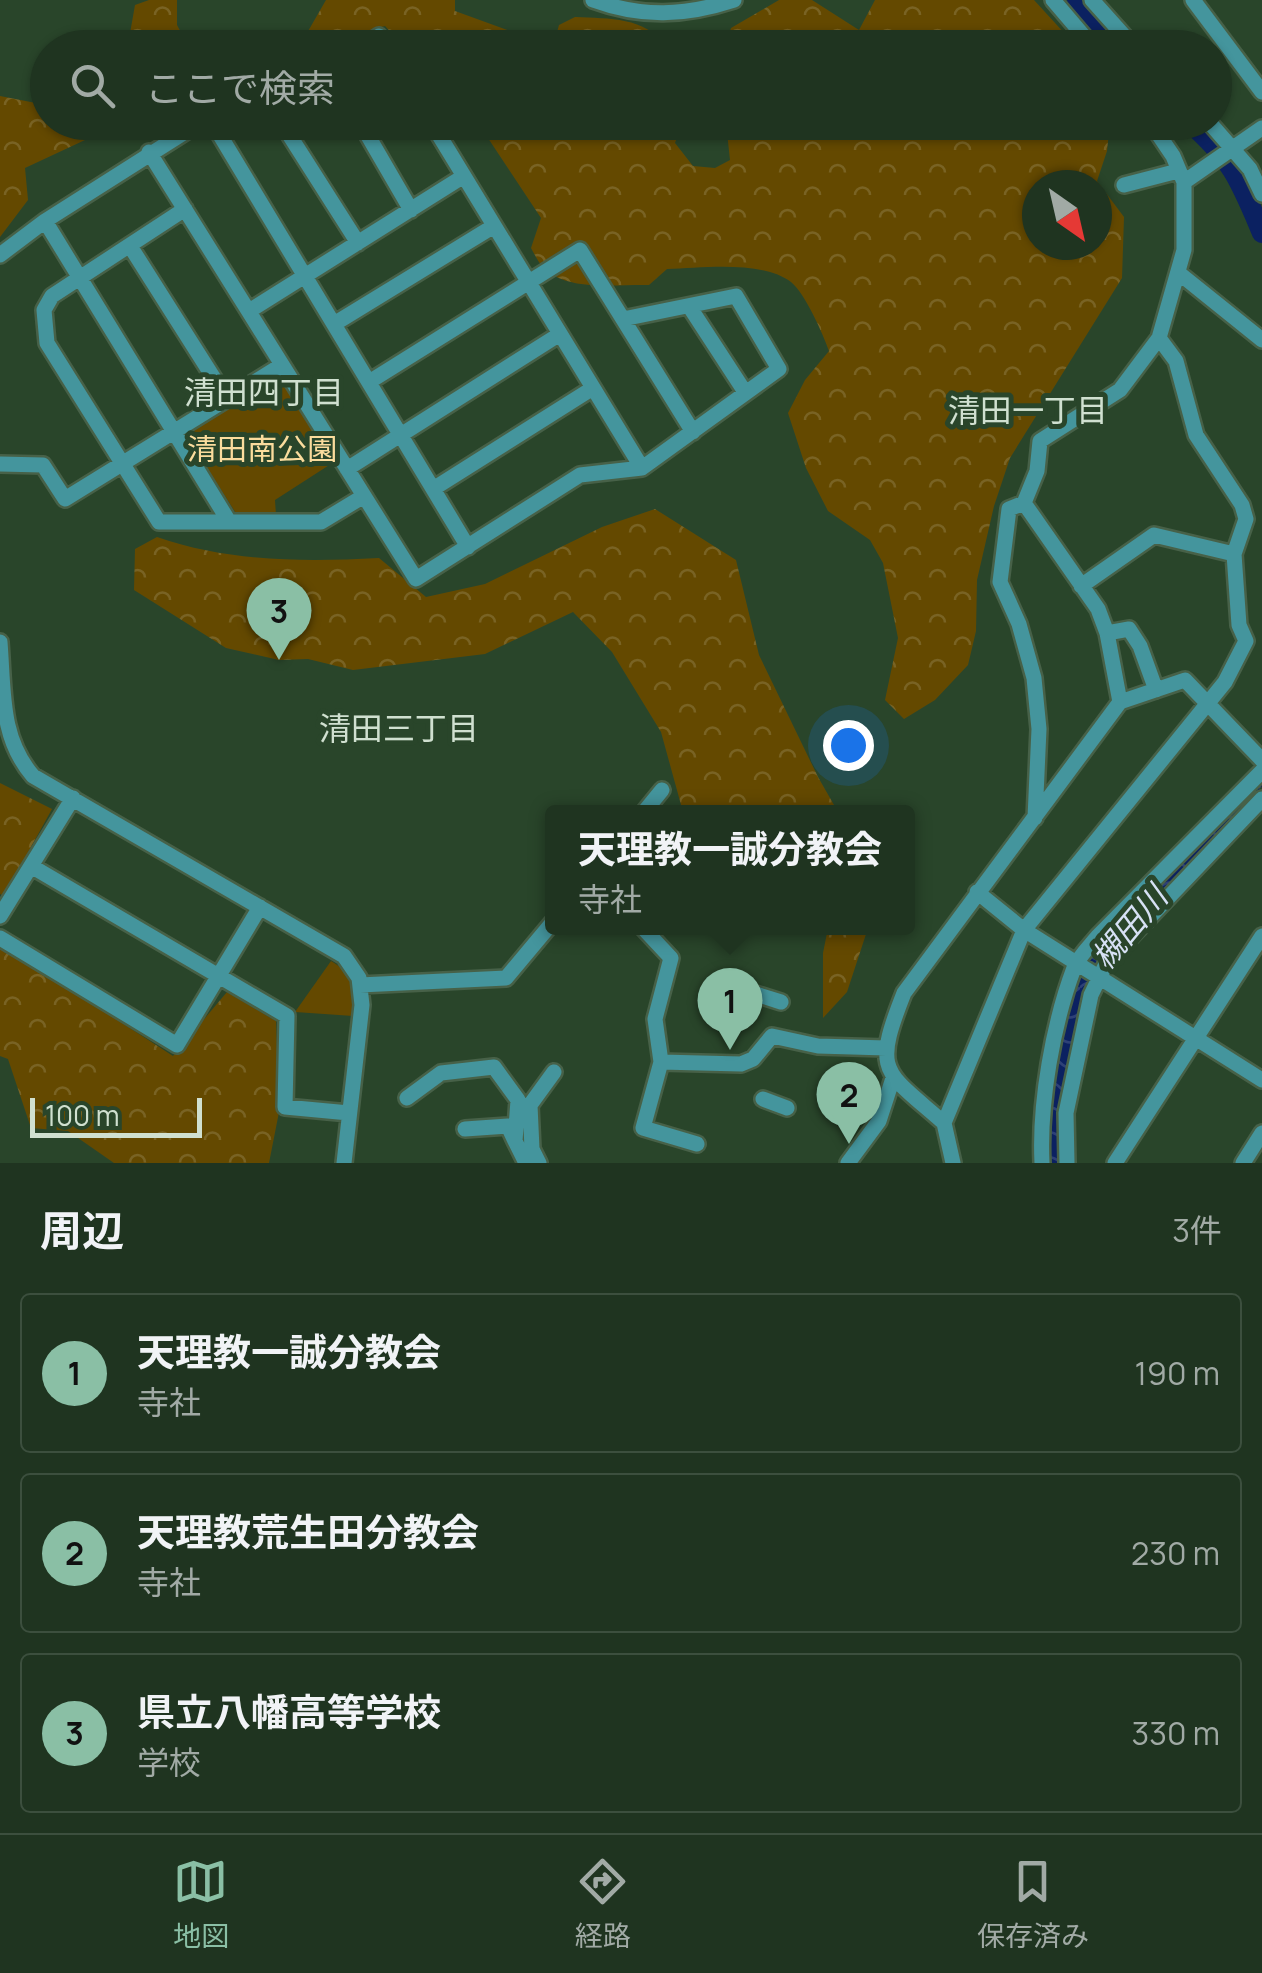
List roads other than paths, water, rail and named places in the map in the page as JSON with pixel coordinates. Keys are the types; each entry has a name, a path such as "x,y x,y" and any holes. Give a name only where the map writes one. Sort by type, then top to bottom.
{"street":[{"path":"593,0 621,10 669,15 734,0"},
{"path":"1053,0 1079,30"},
{"path":"1092,0 1119,30"},
{"path":"1193,0 1216,30"},
{"path":"1232,52 1262,92"},
{"path":"1124,185 1181,177 1218,160 1262,128"},
{"path":"0,255 46,220 170,140"},
{"path":"223,140 468,547"},
{"path":"292,140 358,243"},
{"path":"370,140 411,210"},
{"path":"442,140 642,468"},
{"path":"1035,818 1039,729 1034,678 1019,624 1000,582 1008,509 1024,503 1037,471 1040,441 1120,390 1159,338 1184,250 1181,177 1164,140"},
{"path":"1224,140 1250,169 1262,194"},
{"path":"149,152 416,579 580,476 642,468 779,368 736,296 624,319"},
{"path":"248,311 464,176"},
{"path":"185,210 52,296 44,310 47,343 159,522 321,522 364,496"},
{"path":"46,220 228,520"},
{"path":"334,324 494,226"},
{"path":"130,246 228,399"},
{"path":"369,382 580,250 693,432"},
{"path":"1180,274 1262,340"},
{"path":"689,306 746,392"},
{"path":"348,469 560,334"},
{"path":"1159,338 1176,361 1196,435 1242,505 1246,519 1234,554 1237,609 1246,641"},
{"path":"0,464 44,465 65,499 282,366"},
{"path":"433,489 593,388"},
{"path":"1024,503 1098,609 1120,702"},
{"path":"1082,586 1154,535 1234,554"},
{"path":"1106,633 1129,629 1140,646 1156,690"},
{"path":"944,1122 1024,930 1207,704 1233,670 1246,641 1262,632"},
{"path":"0,642 10,744 19,762 33,776 344,956 352,966 360,984 362,1005 344,1163"},
{"path":"954,1163 944,1122 893,1078 886,1066 886,1048 904,994 1120,702 1185,680 1262,760"},
{"path":"1042,1163 1041,1126 1051,1062 1089,970 1098,936 1262,771"},
{"path":"650,805 662,790"},
{"path":"0,916 73,798"},
{"path":"1089,970 1107,962 1262,799"},
{"path":"31,866 287,1016 285,1107 349,1113"},
{"path":"977,892 1024,930 1262,1080"},
{"path":"0,938 177,1045 260,907"},
{"path":"360,984 506,978 545,932"},
{"path":"650,935 672,958 655,1018 661,1062 643,1128 696,1144"},
{"path":"1114,1163 1195,1038 1257,954 1262,936"},
{"path":"1068,1163 1066,1113 1092,995 1089,970"},
{"path":"724,984 781,1002"},
{"path":"661,1062 742,1064 753,1058 772,1036 818,1046 886,1048"},
{"path":"408,1098 441,1074 494,1067 518,1100 515,1142"},
{"path":"538,1163 532,1149 530,1105 554,1072"},
{"path":"848,1163 879,1121 893,1078"},
{"path":"763,1099 787,1108"},
{"path":"466,1129 508,1126 526,1163"},
{"path":"1244,1163 1262,1133"}],"water":[{"path":"1262,777 1262,786 1250,800 1104,951 1084,1000 1059,1105 1059,1163 1047,1163 1049,1105 1058,1046 1089,963 1104,939"}],"waterway":[{"name":"槻田川","path":"1077,0 1102,30"},
{"name":"槻田川","path":"1208,140 1234,173 1262,233"}],"place":[{"name":"県立八幡高等学校","path":"279,660"},
{"name":"天理教一誠分教会","path":"730,1050"},
{"name":"天理教荒生田分教会","path":"849,1144"}],"district":[{"name":"清田四丁目","path":"264,392"},
{"name":"清田一丁目","path":"1028,410"},
{"name":"清田三丁目","path":"399,728"}],"park label":[{"name":"清田南公園","path":"262,448"}]}
